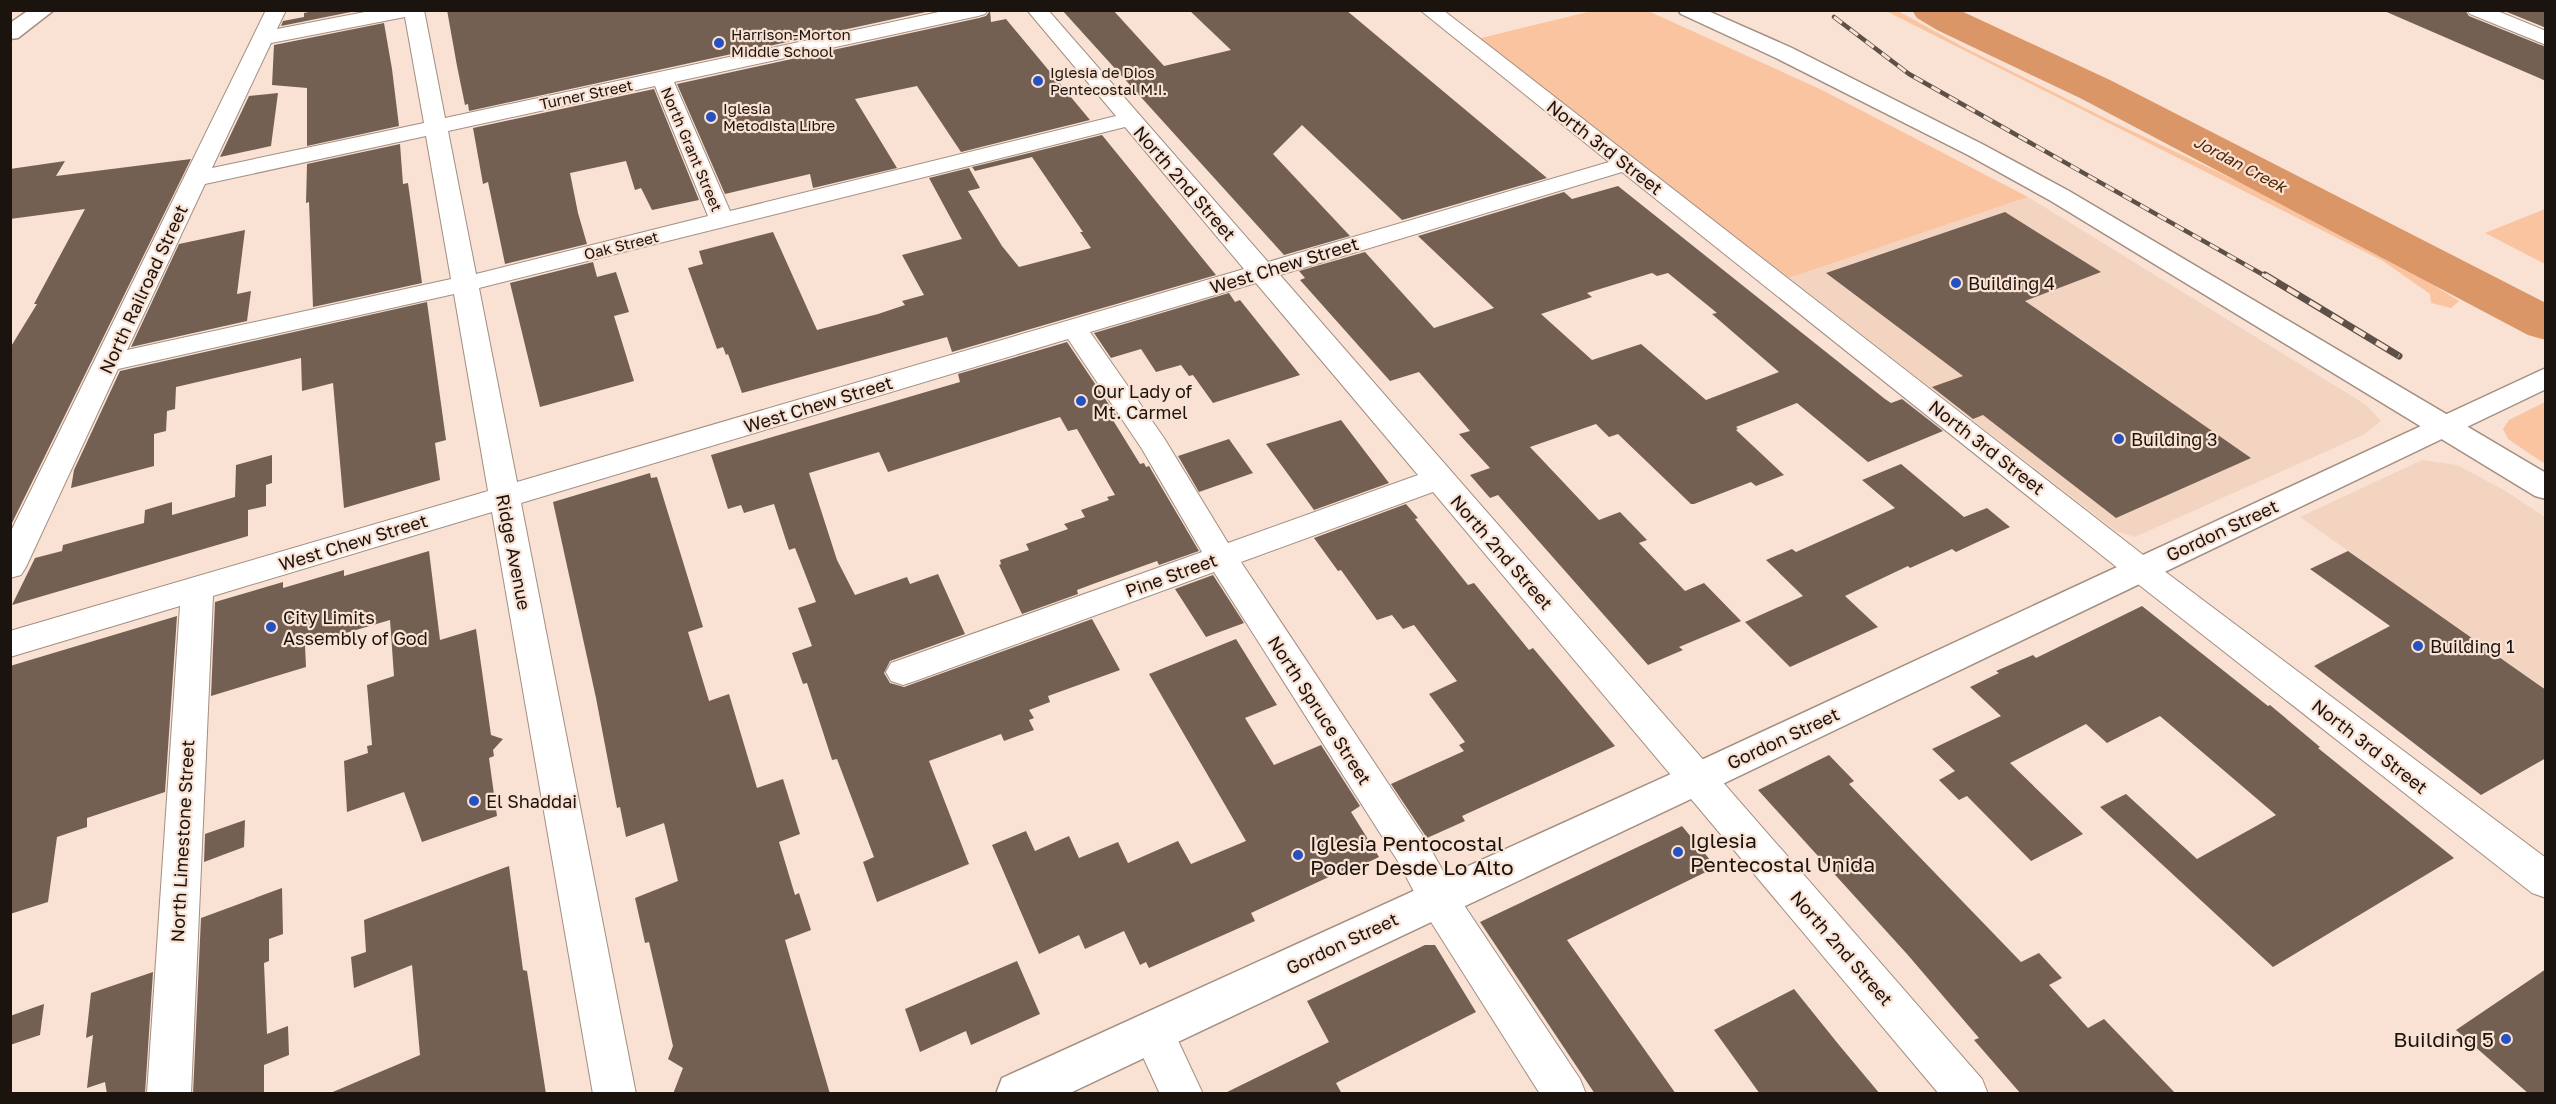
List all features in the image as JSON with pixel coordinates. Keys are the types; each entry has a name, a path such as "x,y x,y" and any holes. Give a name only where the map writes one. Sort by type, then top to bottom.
{"street":[{"path":"10,33 44,10"},
{"name":"North Railroad Street","path":"10,567 110,363 195,178 276,10"},
{"path":"263,38 409,10"},
{"name":"Ridge Avenue","path":"414,10 615,1094"},
{"name":"Turner Street","path":"195,178 978,10"},
{"name":"North 2nd Street","path":"1037,10 1967,1094"},
{"name":"North 3rd Street","path":"1430,10 2140,569 2546,881"},
{"path":"1688,10 1784,53 1976,150 2060,196 2546,488"},
{"path":"2477,10 2546,39"},
{"name":"North Grant Street","path":"662,78 722,220"},
{"name":"Oak Street","path":"110,363 411,294 465,284 1131,119"},
{"name":"West Chew Street","path":"10,644 1626,164"},
{"name":"North Spruce Street","path":"1074,328 1154,445 1221,557 1412,851 1438,899 1565,1094"},
{"name":"Gordon Street","path":"1018,1094 1074,1082 1152,1031 1697,779 2542,379"},
{"name":"Pine Street","path":"903,672 1439,479"},
{"name":"North Limestone Street","path":"169,1094 197,589"},
{"path":"1152,1031 1182,1094"}],"shaded area":[{"path":"1592,11 1648,11 1820,89 2028,197 1789,278 1477,39"},
{"path":"1886,11 1898,11 1967,49 2111,121 2362,241 2459,301 2451,308 2431,303 2430,294 2383,261"},
{"path":"2028,197 2365,404 2381,421 2365,434 2135,537 2116,531 1789,278"},
{"path":"2545,209 2545,264 2485,233"},
{"path":"2545,402 2545,464 2508,439 2503,429 2509,420"},
{"path":"2422,460 2457,465 2504,490 2545,517 2545,689 2300,517"}],"building":[{"path":"317,10 361,10 281,26 283,21 304,17 304,13"},
{"path":"447,10 935,10 469,111 468,104 465,105"},
{"path":"1062,10 1113,10 1164,66 1231,50 1189,10 1346,10 1547,178 1402,220 1302,125 1273,154 1350,236 1284,255"},
{"path":"2382,10 2465,10 2469,16 2546,47 2546,81"},
{"path":"2502,10 2546,10 2546,28"},
{"path":"990,11 991,22 1006,19 1090,120 961,152 917,86 855,99 897,168 813,188 810,174 725,194 677,84 979,18 986,16"},
{"path":"384,23 399,126 307,146 307,88 272,85 274,45"},
{"path":"654,89 699,200 652,210 641,188 635,190 626,161 570,173 587,244 505,264 488,182 483,184 473,128"},
{"path":"278,93 271,146 220,157 249,96"},
{"path":"1102,135 1216,275 952,352 947,337 742,393 728,354 726,355 723,347 717,349 688,268 703,264 699,251 773,232 817,330 878,314 905,305 902,301 924,295 902,255 962,239 929,178 969,168 980,188 968,191 1002,246 1019,267 1091,248 1080,232 1083,232 1032,157 975,171 972,167"},
{"path":"400,144 403,184 408,183 422,283 313,307 309,202 306,203 307,164"},
{"path":"191,159 10,527 10,348 37,304 34,304 85,209 10,219 10,169 65,161 56,176"},
{"path":"1618,186 1885,399 1891,403 1902,399 1943,431 1868,462 1797,403 1736,427 1738,429 1736,430 1784,475 1756,486 1751,482 1694,504 1691,504 1618,434 1609,437 1596,424 1530,447 1599,520 1620,512 1647,540 1639,543 1685,591 1704,583 1741,621 1679,647 1683,650 1648,665 1498,495 1490,498 1470,475 1490,468 1459,434 1470,431 1419,372 1390,381 1300,280 1305,278 1299,271 1365,252 1434,328 1494,308 1418,236 1564,192 1572,199","holes":["1652,273 1657,276 1668,273 1717,313 1712,314 1779,372 1706,400 1641,344 1592,360 1541,314 1592,297 1587,293"]},
{"path":"2005,212 2101,272 2025,301 2251,458 2116,518 1983,415 1973,419 1932,387 1963,376 1826,273"},
{"path":"245,230 237,294 251,291 247,321 131,347 179,244"},
{"path":"593,262 597,277 616,272 629,312 614,316 634,381 540,407 510,283"},
{"path":"1229,293 1235,302 1240,300 1300,375 1213,403 1193,375 1189,376 1181,365 1156,372 1141,349 1111,358 1094,333"},
{"path":"427,302 446,440 435,443 440,480 344,508 333,383 302,391 301,358 176,387 175,409 167,411 166,431 154,434 154,466 71,488 74,470 120,371"},
{"path":"1067,342 1116,415 1111,417 1140,464 1144,463 1146,467 1149,466 1199,551 1159,565 1157,561 1077,590 1078,594 1022,614 999,565 1000,560 1029,550 1026,544 1068,529 1064,524 1085,517 1081,510 1109,500 1107,497 1115,495 1077,429 1068,431 1060,417 888,472 879,452 809,473 837,560 855,595 907,577 910,584 938,574 965,634 890,661 884,673 890,683 904,687 1092,619 1120,670 1048,696 1050,702 1029,710 1034,718 1029,720 1034,730 1004,741 1001,734 929,761 969,864 877,902 863,862 874,857 837,759 832,760 807,683 803,684 792,653 812,646 798,608 816,602 795,548 789,550 774,504 744,513 741,505 728,509 711,455 960,382 958,374"},
{"path":"1341,420 1389,483 1314,510 1266,444"},
{"path":"1229,439 1253,473 1199,492 1178,456"},
{"path":"272,455 272,483 266,485 266,506 248,510 248,536 12,605 35,558 62,551 63,545 144,523 145,510 172,502 172,515 235,497 236,465"},
{"path":"1901,464 1964,517 1987,508 2010,527 1956,552 1952,549 1910,568 1908,566 1845,596 1878,627 1790,667 1745,622 1803,596 1766,560 1792,549 1796,552 1895,508 1862,480"},
{"path":"650,473 651,478 657,477 703,627 688,632 709,701 729,694 757,788 783,779 800,834 779,842 795,895 799,893 811,930 785,940 830,1094 673,1094 683,1068 668,1059 673,1046 649,942 645,943 635,898 678,881 664,823 626,837 620,807 617,808 596,698 553,502"},
{"path":"1406,504 1418,518 1415,519 1468,585 1474,583 1529,650 1533,648 1615,746 1462,816 1465,821 1427,838 1391,784 1464,751 1459,745 1465,742 1429,694 1457,681 1414,625 1403,629 1392,615 1377,620 1341,570 1338,571 1314,538"},
{"path":"429,551 440,640 476,629 491,735 503,739 493,750 494,756 489,758 497,816 422,842 404,792 347,812 344,761 368,753 367,746 372,745 367,685 394,676 390,620 305,645 306,667 211,696 215,602 283,582 283,588 344,570 344,576"},
{"name":"Building 1","path":"2348,551 2546,690 2546,758 2481,795 2314,666 2390,626 2310,569"},
{"path":"1213,575 1244,623 1206,637 1175,589"},
{"path":"2142,606 2268,706 2270,705 2320,747 2318,748 2454,858 2273,967 2100,807 2126,794 2197,859 2276,815 2160,716 2107,743 2086,724 2010,763 2083,834 2031,861 1967,796 1959,800 1939,780 1955,771 1932,749 2001,716 1970,687 1999,673 1996,671 2033,655 2036,658"},
{"path":"177,616 165,792 87,818 87,827 57,837 48,902 10,914 10,666"},
{"path":"1236,639 1277,705 1245,718 1274,765 1321,745 1360,806 1351,812 1379,857 1348,872 1346,869 1251,913 1255,921 1149,968 1146,962 1140,965 1124,931 1085,949 1079,935 1039,954 992,845 1026,831 1035,851 1069,836 1079,858 1118,842 1128,863 1178,841 1191,864 1246,841 1149,674"},
{"path":"1829,755 1854,781 1849,784 2021,962 2039,953 2062,978 2049,985 2088,1028 2104,1019 2176,1094 2021,1094 1974,1040 1979,1038 1907,954 1758,790"},
{"path":"245,820 244,847 204,862 205,834"},
{"path":"1682,826 1716,867 1567,940 1676,1094 1595,1094 1480,922"},
{"path":"509,866 523,970 527,971 546,1094 328,1094 420,1055 412,965 354,988 351,957 366,952 364,920"},
{"path":"282,888 283,934 269,939 269,961 264,963 267,1034 288,1026 289,1055 264,1065 264,1094 193,1094 201,918"},
{"path":"1425,945 1435,945 1476,1012 1336,1083 1342,1094 1223,1094 1329,1042 1307,1001"},
{"path":"1017,961 1040,1014 971,1045 966,1031 920,1052 905,1009"},
{"name":"Building 5","path":"2546,969 2546,1094 2529,1094 2456,1030"},
{"path":"153,972 145,1094 107,1094 105,1082 87,1088 93,1035 86,1038 91,993"},
{"path":"1794,989 1880,1094 1760,1094 1714,1030"},
{"path":"44,1004 40,1035 10,1045 10,1016"}],"waterway":[{"name":"Jordan Creek","path":"1931,10 1951,22 2095,89 2546,324"}],"railway":[{"path":"1834,17 1909,74 2267,277"},
{"path":"2265,275 2399,356"}],"place":[{"name":"Harrison-Morton Middle School","path":"719,43"},
{"name":"Iglesia de Dios Pentecostal M.I.","path":"1038,81"},
{"name":"Iglesia Metodista Libre","path":"711,117"},
{"name":"Building 4","path":"1956,283"},
{"name":"Our Lady of Mt. Carmel","path":"1081,401"},
{"name":"Building 3","path":"2119,439"},
{"name":"City Limits Assembly of God","path":"271,627"},
{"name":"Building 1","path":"2418,646"},
{"name":"El Shaddai","path":"474,801"},
{"name":"Iglesia Pentecostal Unida","path":"1678,852"},
{"name":"Iglesia Pentocostal Poder Desde Lo Alto","path":"1298,855"},
{"name":"Building 5","path":"2506,1039"}]}
